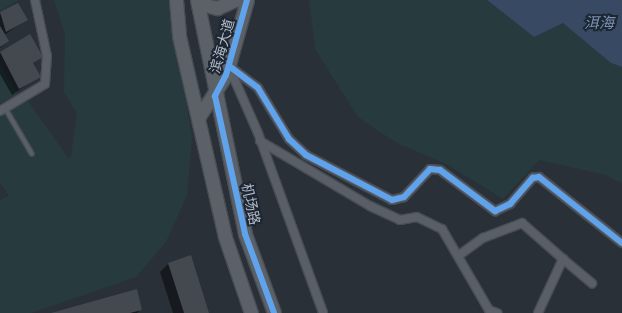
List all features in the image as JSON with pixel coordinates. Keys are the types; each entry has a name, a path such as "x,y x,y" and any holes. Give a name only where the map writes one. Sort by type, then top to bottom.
{"main road":[{"path":"176,0 180,36 225,237 251,313"},
{"path":"198,1 217,8 234,0"},
{"name":"滨海大道","path":"198,118 215,96 229,66 247,0"},
{"name":"机场路","path":"198,1 215,96 245,234 274,313"}],"street":[{"path":"2,110 45,84 47,56 35,0"},
{"path":"229,66 260,141 323,313"},
{"path":"229,66 258,88 289,139 306,155 392,200 404,197 430,169 440,170 495,211 510,204 533,178 539,177 622,243"},
{"path":"260,141 370,206 400,220 417,217 442,229 489,310 497,313"},
{"path":"458,256 483,238 522,223 592,283"},
{"path":"538,313 564,259"}],"lane":[{"path":"2,110 32,154"}],"green space":[{"path":"0,0 19,0 0,11"},
{"path":"54,0 169,0 192,137 187,195 166,242 136,277 31,313 0,313 0,200 9,196 0,182 0,116 28,101 68,158 71,156 77,114 64,92 65,34"},
{"path":"309,0 487,0 534,37 563,22 611,63 622,67 622,183 606,175 539,160 503,199 448,165 395,142 358,117 315,49"},
{"path":"0,63 18,94 0,104"}],"water":[{"name":"洱海","path":"487,0 622,0 622,67 611,63 563,23 534,37"}],"building":[{"path":"18,3 28,20 6,32 0,12"},
{"path":"0,26 9,41 0,47"},
{"path":"30,34 43,57 33,63 41,77 19,89 0,52"},
{"path":"191,255 209,313 184,313 168,263"},
{"path":"137,289 142,310 130,313 51,313"}],"cycle path":[{"path":"247,0 226,75 215,96 245,234 274,313"},
{"path":"229,66 258,88 289,139 306,155 392,200 404,197 430,169 440,170 495,211 510,204 533,178 539,177 622,243"}]}
